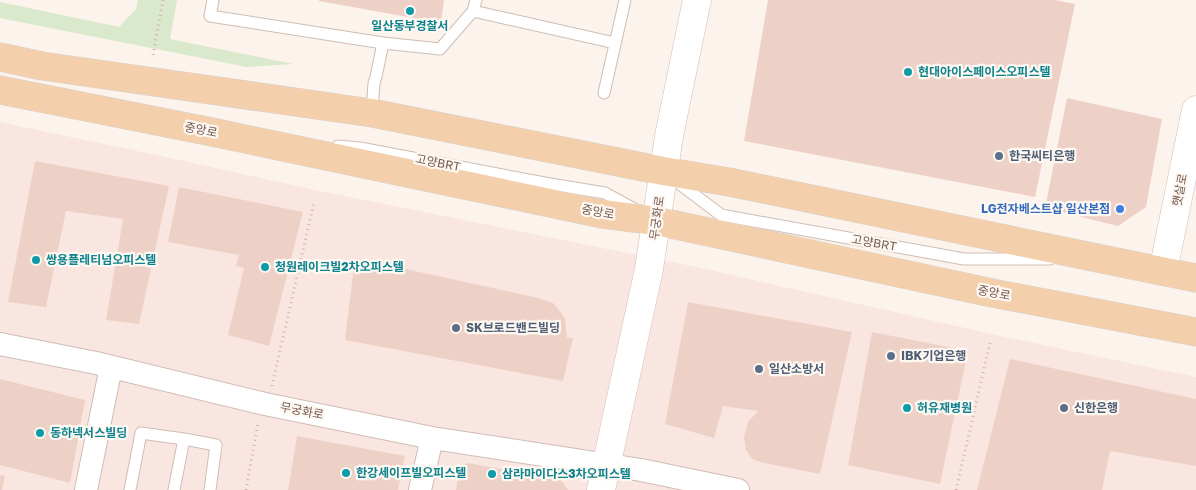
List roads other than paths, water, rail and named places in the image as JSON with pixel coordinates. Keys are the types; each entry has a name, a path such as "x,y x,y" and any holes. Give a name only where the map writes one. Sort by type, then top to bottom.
{"main road":[{"name":"무궁화로","path":"604,477 649,269 669,136 697,0"},
{"path":"0,56 42,66 372,113 663,171 729,182 1196,278"},
{"name":"중앙로","path":"0,90 212,132 602,214 657,222 992,293 1196,332"},
{"name":"햇살로","path":"1163,270 1196,110"}],"street":[{"name":"무궁화로","path":"0,344 96,363 265,404 432,438 604,477 641,470 738,490"},
{"path":"86,490 111,367"},
{"path":"420,490 432,438"}],"lane":[{"path":"213,0 210,16 383,43 440,49 475,5 615,43"},
{"path":"604,93 625,0"},
{"path":"372,113 374,83 383,43"},
{"path":"130,490 141,433 216,445 210,490"},
{"path":"174,490 184,439"}],"place":[{"name":"일산동부경찰서","path":"410,11"},
{"name":"현대아이스페이스오피스텔","path":"908,72"},
{"name":"한국씨티은행","path":"999,156"},
{"name":"LG전자베스트샵 일산본점","path":"1120,209"},
{"name":"쌍용플레티넘오피스텔","path":"36,260"},
{"name":"청원레이크빌2차오피스텔","path":"265,267"},
{"name":"SK브로드밴드빌딩","path":"456,328"},
{"name":"IBK기업은행","path":"891,356"},
{"name":"일산소방서","path":"759,369"},
{"name":"허유재병원","path":"907,408"},
{"name":"신한은행","path":"1064,408"},
{"name":"동하넥서스빌딩","path":"40,433"},
{"name":"한강세이프빌오피스텔","path":"346,473"},
{"name":"삼라마이다스3차오피스텔","path":"492,474"}]}
